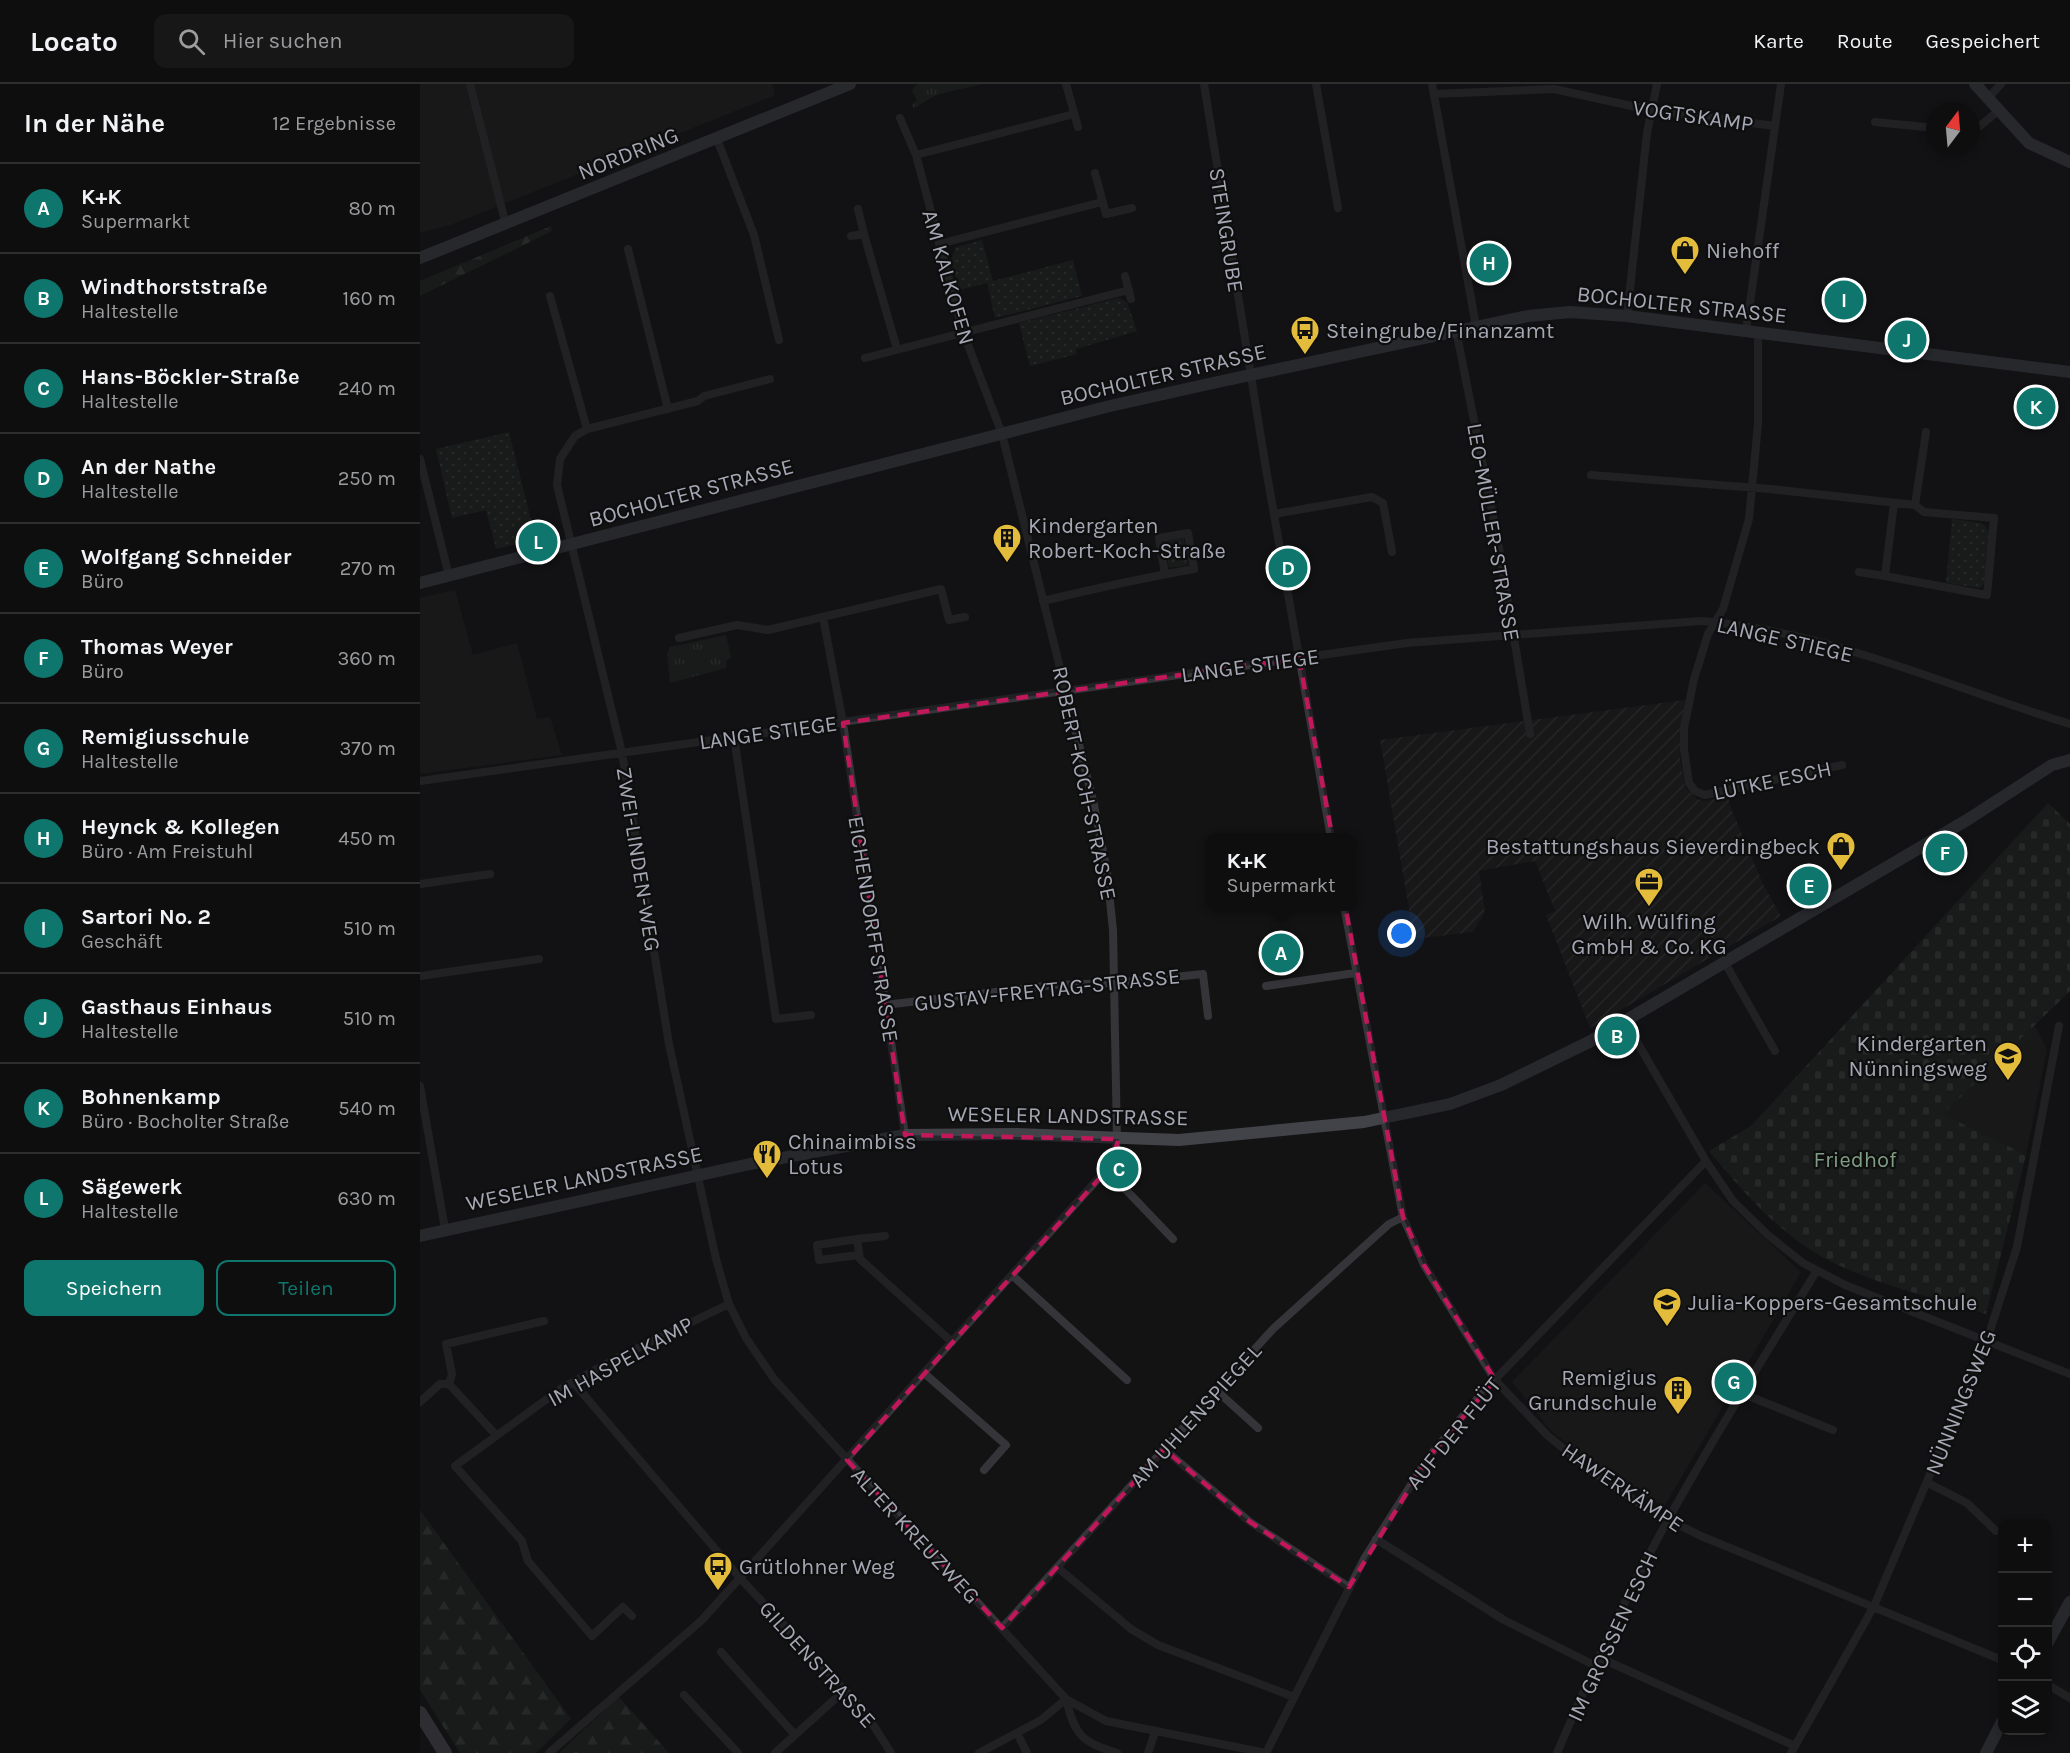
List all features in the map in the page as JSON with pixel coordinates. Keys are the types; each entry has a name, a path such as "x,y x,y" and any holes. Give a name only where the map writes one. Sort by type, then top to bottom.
{"main road":[{"path":"420,1713 445,1753"}],"street":[{"path":"470,84 507,225"},
{"name":"NORDRING","path":"420,258 507,225 850,84"},
{"path":"1066,84 1078,127"},
{"name":"STEINGRUBE","path":"1204,84 1250,375 1330,833"},
{"path":"1316,84 1338,208"},
{"path":"1432,84 1476,326"},
{"path":"1627,316 1650,110 1657,84"},
{"name":"LÜTKE ESCH","path":"1781,84 1752,331 1758,424 1754,489 1743,545 1716,622 1708,634 1694,679 1684,728 1684,749 1689,783 1695,791 1705,795 1842,765"},
{"path":"1975,84 2029,143 2070,162"},
{"path":"1988,98 2001,84"},
{"name":"VOGTSKAMP","path":"1434,94 1554,89 1650,110 1775,126"},
{"path":"1980,126 1998,111"},
{"path":"916,155 1074,114"},
{"name":"AM KALKOFEN","path":"900,118 916,155 963,332 1002,434"},
{"path":"1875,122 1926,127"},
{"path":"717,139 754,235 778,340"},
{"path":"1095,173 1106,214 1132,208"},
{"path":"939,244 1102,202"},
{"path":"858,209 897,349"},
{"path":"851,236 864,234"},
{"path":"628,249 668,408"},
{"path":"865,358 963,332 1130,294 1125,276"},
{"path":"550,296 587,429 698,401 704,396 770,379"},
{"name":"BOCHOLTER STRASSE","path":"420,583 1110,406 1456,330 1549,313 1585,312 1627,316 2070,372"},
{"name":"LEO-MÜLLER-STRASSE","path":"1456,330 1497,536 1530,734"},
{"name":"ZWEI-LINDEN-WEG","path":"587,429 567,446 560,459 557,474 571,545 622,753 669,1044 697,1176"},
{"path":"1915,505 1926,432"},
{"name":"ROBERT-KOCH-STRASSE","path":"1002,434 1067,690 1107,872 1115,983 1117,1139"},
{"path":"420,459 449,576"},
{"path":"1591,475 1915,505 1924,512 1994,518 1987,594 1859,572"},
{"path":"1274,514 1372,497 1383,503 1392,552"},
{"path":"1885,576 1894,503"},
{"path":"1043,601 1124,581 1166,574 1194,569 1188,533 1159,538 1166,574"},
{"path":"679,638 737,625 768,630 941,589 949,620 965,617"},
{"name":"EICHENDORFFSTRASSE","path":"823,617 843,723 905,1135"},
{"name":"LANGE STIEGE","path":"420,781 1407,643 1701,621 1787,635 1854,653 2070,724"},
{"path":"734,737 776,1019 811,1015"},
{"name":"WESELER LANDSTRASSE","path":"420,1236 697,1176 905,1135 1016,1134 1179,1140 1383,1119 1450,1104 1501,1085 1625,1022 1967,820 2052,765 2070,760"},
{"path":"420,884 490,874"},
{"name":"HAWERKÄMPE","path":"1345,911 1403,1217 1424,1265 1495,1380 1547,1435 1591,1471 1669,1520 1701,1536 1998,1658"},
{"path":"420,976 539,959"},
{"path":"1725,963 1775,1051"},
{"path":"1266,986 1355,973"},
{"name":"GUSTAV-FREYTAG-STRASSE","path":"885,1005 1053,985 1115,983 1203,974 1208,1016"},
{"path":"1625,1022 1706,1161 1733,1201 1768,1235 1816,1272 2070,1374"},
{"name":"NÜNNINGSWEG","path":"1793,1749 1874,1606 1987,1340 2017,1247 2059,1026"},
{"path":"420,1086 445,1229"},
{"path":"549,1753 616,1692 673,1647 740,1578 1107,1170 1114,1161 1117,1139"},
{"name":"AUF DER FLÜT","path":"1266,1753 1349,1587 1376,1539 1428,1458 1495,1380 1706,1161"},
{"path":"1107,1170 1173,1239"},
{"name":"ALTER KREUZWEG","path":"697,1176 729,1304 766,1370 1066,1700 1106,1721 1266,1753"},
{"name":"AM UHLENSPIEGEL","path":"1002,1628 1280,1323 1389,1224 1403,1217"},
{"path":"859,1255 819,1260 818,1245 885,1236"},
{"path":"857,1239 860,1259 952,1342"},
{"name":"IM GROSSEN ESCH","path":"1557,1753 1598,1662 1669,1520 1742,1393 1816,1272"},
{"path":"1013,1276 1127,1380"},
{"name":"IM HASPELKAMP","path":"632,1616 623,1607 592,1635 528,1561 522,1541 455,1466 573,1382 666,1333 729,1304"},
{"path":"449,1384 452,1374 446,1344 544,1321"},
{"path":"924,1373 1006,1445 984,1470"},
{"name":"GILDENSTRASSE","path":"573,1382 740,1578 865,1712 891,1753"},
{"path":"420,1402 440,1384 449,1384 496,1435"},
{"path":"1217,1391 1258,1428"},
{"path":"1742,1393 1833,1430"},
{"path":"1164,1449 1250,1522 1349,1587"},
{"path":"1928,1483 1967,1503 1996,1531"},
{"path":"1376,1539 1504,1620 1793,1749"},
{"path":"1057,1567 1131,1629 1158,1645 1294,1697"},
{"path":"2052,1635 2070,1602"},
{"path":"721,1652 795,1735"},
{"path":"2052,1687 2070,1698"},
{"path":"775,1753 845,1690"},
{"path":"684,1695 738,1753"},
{"path":"979,1753 1055,1710 1066,1700 1078,1735 1091,1745 1118,1753"},
{"path":"1986,1753 1998,1730"},
{"path":"1148,1753 1155,1732"},
{"path":"1017,1733 1027,1753"}],"highlighted area":[{"path":"1299,658 1403,1217 1424,1265 1495,1380 1428,1458 1349,1587 1250,1522 1164,1449 1002,1628 847,1460 1107,1170 1119,1139 905,1135 843,723"}],"shaded area":[{"path":"420,84 772,84 775,95 453,224 420,233"},
{"path":"455,590 473,655 517,643 537,719 550,717 562,755 420,774 420,598"},
{"path":"1685,700 1680,758 1685,787 1697,799 1705,801 1733,795 1729,799 1730,806 1763,884 1781,916 1590,1028 1546,915 1555,911 1535,861 1479,871 1485,912 1473,932 1414,939 1380,740"},
{"name":"Kindergarten Nünningsweg","path":"2034,1024 2047,1049 2026,1155 1942,1114"},
{"name":"Julia-Koppers-Gesamtschule","path":"1705,1183 1801,1272 1664,1507 1601,1469 1552,1432 1512,1382"}],"green space":[{"path":"917,84 982,84 936,95 914,108 912,105 917,100 912,91"},
{"path":"551,226 552,231 420,296 420,281"},
{"path":"982,240 993,281 1073,260 1082,296 995,318 987,283 959,290 951,260 956,247"},
{"path":"1119,298 1127,302 1137,331 1076,349 1077,354 1030,366 1019,323"},
{"path":"509,432 536,540 496,549 486,510 452,518 436,449"},
{"path":"1952,519 1982,523 1991,533 1985,583 1980,588 1946,583"},
{"path":"1184,538 1188,565 1169,568 1164,541"},
{"path":"726,635 731,658 727,660 726,668 670,683 667,654 670,647"},
{"name":"Friedhof","path":"2048,803 2070,824 2070,991 1943,1114 2026,1155 1986,1314 1887,1284 1838,1265 1816,1253 1795,1239 1760,1209 1709,1151 1751,1126"},
{"path":"420,1510 571,1719 536,1753 460,1753 420,1690"},
{"path":"619,1697 669,1753 559,1753 563,1749"}],"place":[{"name":"Heynck & Kollegen","path":"1489,263"},
{"name":"Niehoff","path":"1685,276"},
{"name":"Sartori No. 2","path":"1844,300"},
{"name":"Gasthaus Einhaus","path":"1907,340"},
{"name":"Steingrube/Finanzamt","path":"1305,356"},
{"name":"Bohnenkamp","path":"2036,407"},
{"name":"Sägewerk","path":"538,542"},
{"name":"Kindergarten Robert-Koch-Straße","path":"1007,564"},
{"name":"An der Nathe","path":"1288,568"},
{"name":"Thomas Weyer","path":"1945,853"},
{"name":"Bestattungshaus Sieverdingbeck","path":"1841,872"},
{"name":"Wolfgang Schneider","path":"1809,886"},
{"name":"Wilh. Wülfing GmbH & Co. KG","path":"1649,908"},
{"name":"K+K","path":"1281,953"},
{"name":"Windthorststraße","path":"1617,1036"},
{"name":"Kindergarten Nünningsweg","path":"2008,1082"},
{"name":"Hans-Böckler-Straße","path":"1119,1169"},
{"name":"Chinaimbiss Lotus","path":"767,1180"},
{"name":"Julia-Koppers-Gesamtschule","path":"1667,1328"},
{"name":"Remigiusschule","path":"1734,1382"},
{"name":"Remigius Grundschule","path":"1678,1416"},
{"name":"Grütlohner Weg","path":"718,1592"}]}
